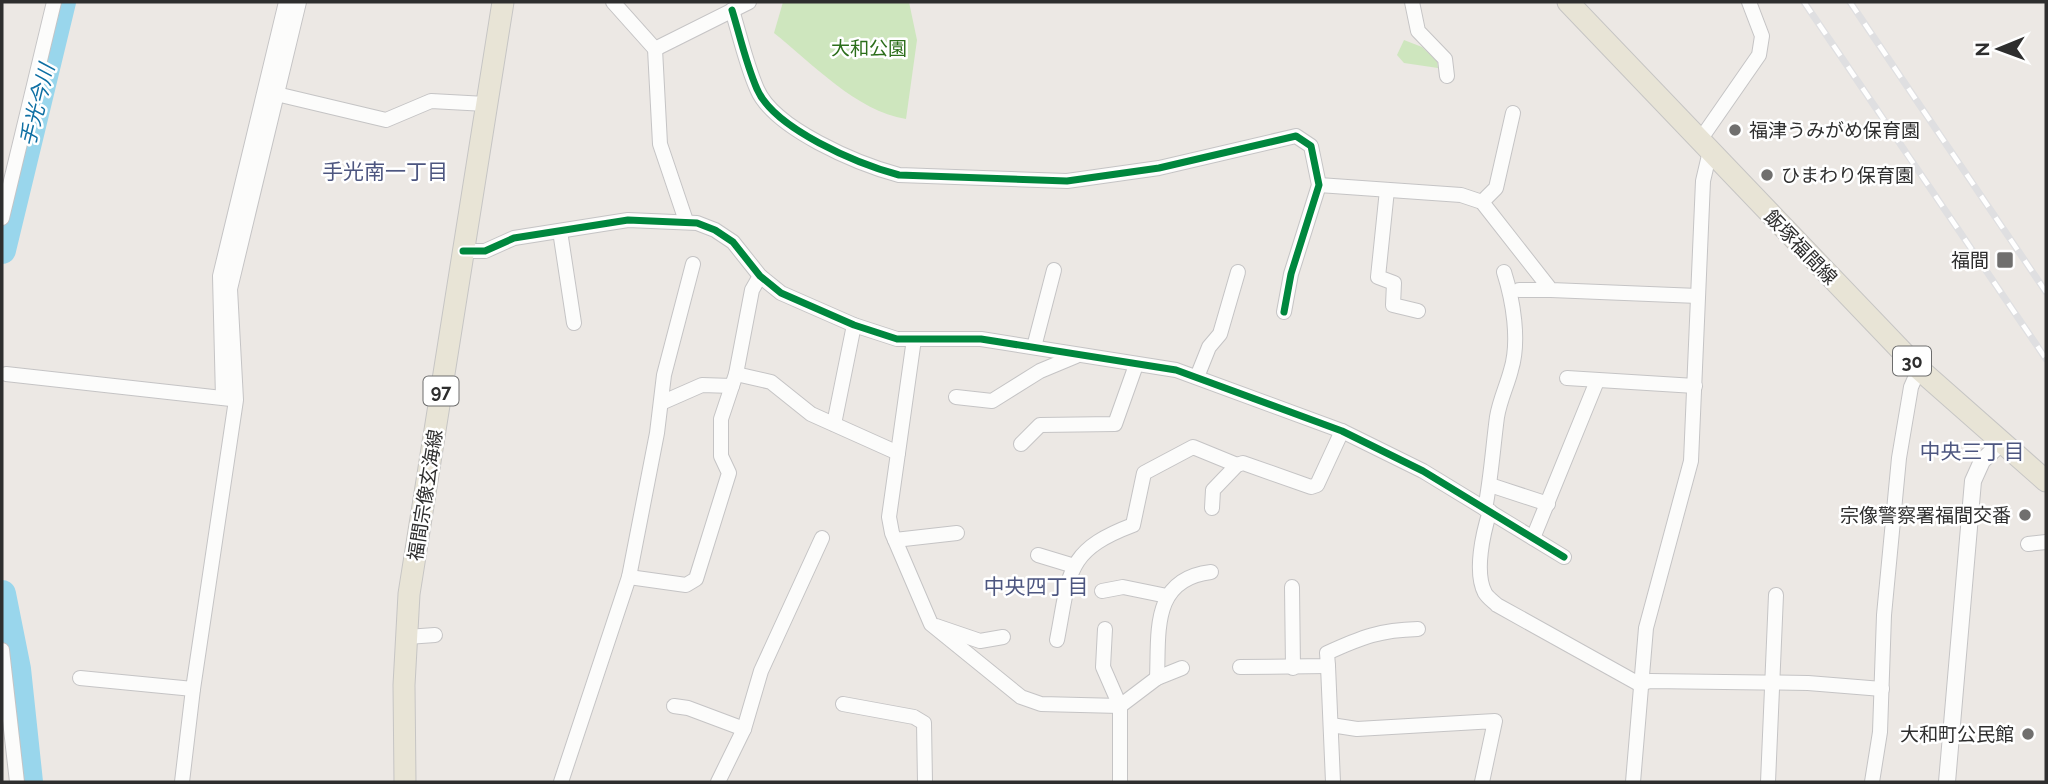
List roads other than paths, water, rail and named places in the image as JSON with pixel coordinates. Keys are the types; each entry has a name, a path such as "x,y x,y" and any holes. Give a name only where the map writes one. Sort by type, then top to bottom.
{"main road":[{"name":"福間宗像玄海線","path":"405,782 409,594 503,2"},
{"name":"飯塚福間線","path":"1567,2 1919,369 2046,481"}],"street":[{"path":"2,218 54,2"},
{"path":"182,782 229,399 230,289 243,206 270,93 286,2"},
{"path":"270,93 299,2"},
{"path":"613,2 656,49 660,144 685,221"},
{"path":"656,49 749,2"},
{"path":"1412,2 1418,31 1445,59 1447,76"},
{"path":"1633,782 1639,684 1656,587 1673,535 1691,461 1705,146 1759,55 1762,36 1749,2"},
{"path":"732,10 757,91 771,108 792,127 874,169 899,175 1067,181 1159,168 1296,135 1311,145 1319,185 1291,274 1284,312"},
{"path":"270,93 386,120 431,101 486,104"},
{"path":"1482,202 1496,188 1513,113"},
{"path":"1319,185 1461,195 1482,202 1551,290"},
{"path":"1387,190 1378,277 1394,283 1393,305 1418,311"},
{"path":"463,251 485,251 514,238 628,220 685,221 715,230 733,243 760,276 781,293 854,325 897,339 981,339 1176,370 1342,431 1423,471 1564,557"},
{"path":"560,231 574,323"},
{"path":"561,782 629,577 664,375 694,264"},
{"path":"1034,347 1054,270"},
{"path":"1197,377 1209,347 1220,334 1238,272"},
{"path":"1504,272 1509,285 1514,347 1512,369 1502,389 1497,416 1483,542 1481,577 1485,594 1497,605 1639,684 1650,681 1772,683 1882,689"},
{"path":"629,577 685,585 696,579 729,473 721,456 719,440 752,290 760,276"},
{"path":"1519,290 1698,296"},
{"path":"834,424 854,325"},
{"path":"914,339 888,517 931,624 1021,697 1041,704 1120,706 1157,678 1182,668"},
{"path":"956,397 992,401 1040,371 1077,356"},
{"path":"1021,444 1040,425 1115,424 1136,365"},
{"path":"1872,782 1882,689 1884,615 1899,458 1911,387 1919,369"},
{"path":"6,374 229,399"},
{"path":"1567,378 1695,386"},
{"path":"661,403 702,385 734,380 771,382 811,414 898,453"},
{"path":"1534,538 1597,381"},
{"path":"1057,640 1071,565 1104,536 1133,525 1144,473 1193,447 1237,465 1250,463 1311,488 1317,485 1342,431"},
{"path":"1947,782 1973,481 1982,461 2001,443"},
{"path":"1212,508 1213,490 1237,465"},
{"path":"1490,485 1548,504"},
{"path":"895,540 957,533"},
{"path":"718,782 744,729 761,671 822,538"},
{"path":"2028,544 2046,542"},
{"path":"1038,555 1071,565"},
{"path":"1157,678 1160,613 1167,597 1191,576 1211,572"},
{"path":"1102,591 1123,587 1167,597"},
{"path":"1292,587 1293,668"},
{"path":"1768,782 1776,595"},
{"path":"931,624 980,640 1003,637"},
{"path":"1105,629 1103,667 1120,706 1120,782"},
{"path":"1333,782 1327,653 1380,630 1418,629"},
{"path":"407,637 435,635"},
{"path":"2,650 17,782"},
{"path":"1240,667 1328,666"},
{"path":"80,678 193,689"},
{"path":"843,704 914,717 924,723 925,782"},
{"path":"674,706 688,708 744,729"},
{"path":"1331,725 1357,729 1494,721 1482,782"}],"waterway":[{"name":"手光今川","path":"2,250 62,2"},
{"name":"手光今川","path":"2,594 17,669 29,782"}],"railway":[{"path":"1804,2 2046,359"},
{"path":"1850,2 2046,292"}],"place":[{"name":"福津うみがめ保育園","path":"1735,130"},
{"name":"ひまわり保育園","path":"1767,175"},
{"name":"福間","path":"2005,260"},
{"name":"宗像警察署福間交番","path":"2025,515"},
{"name":"大和町公民館","path":"2028,734"}],"district":[{"name":"手光南一丁目","path":"385,171"},
{"name":"中央三丁目","path":"1972,451"},
{"name":"中央四丁目","path":"1036,586"}],"park label":[{"name":"大和公園","path":"869,48"}]}
